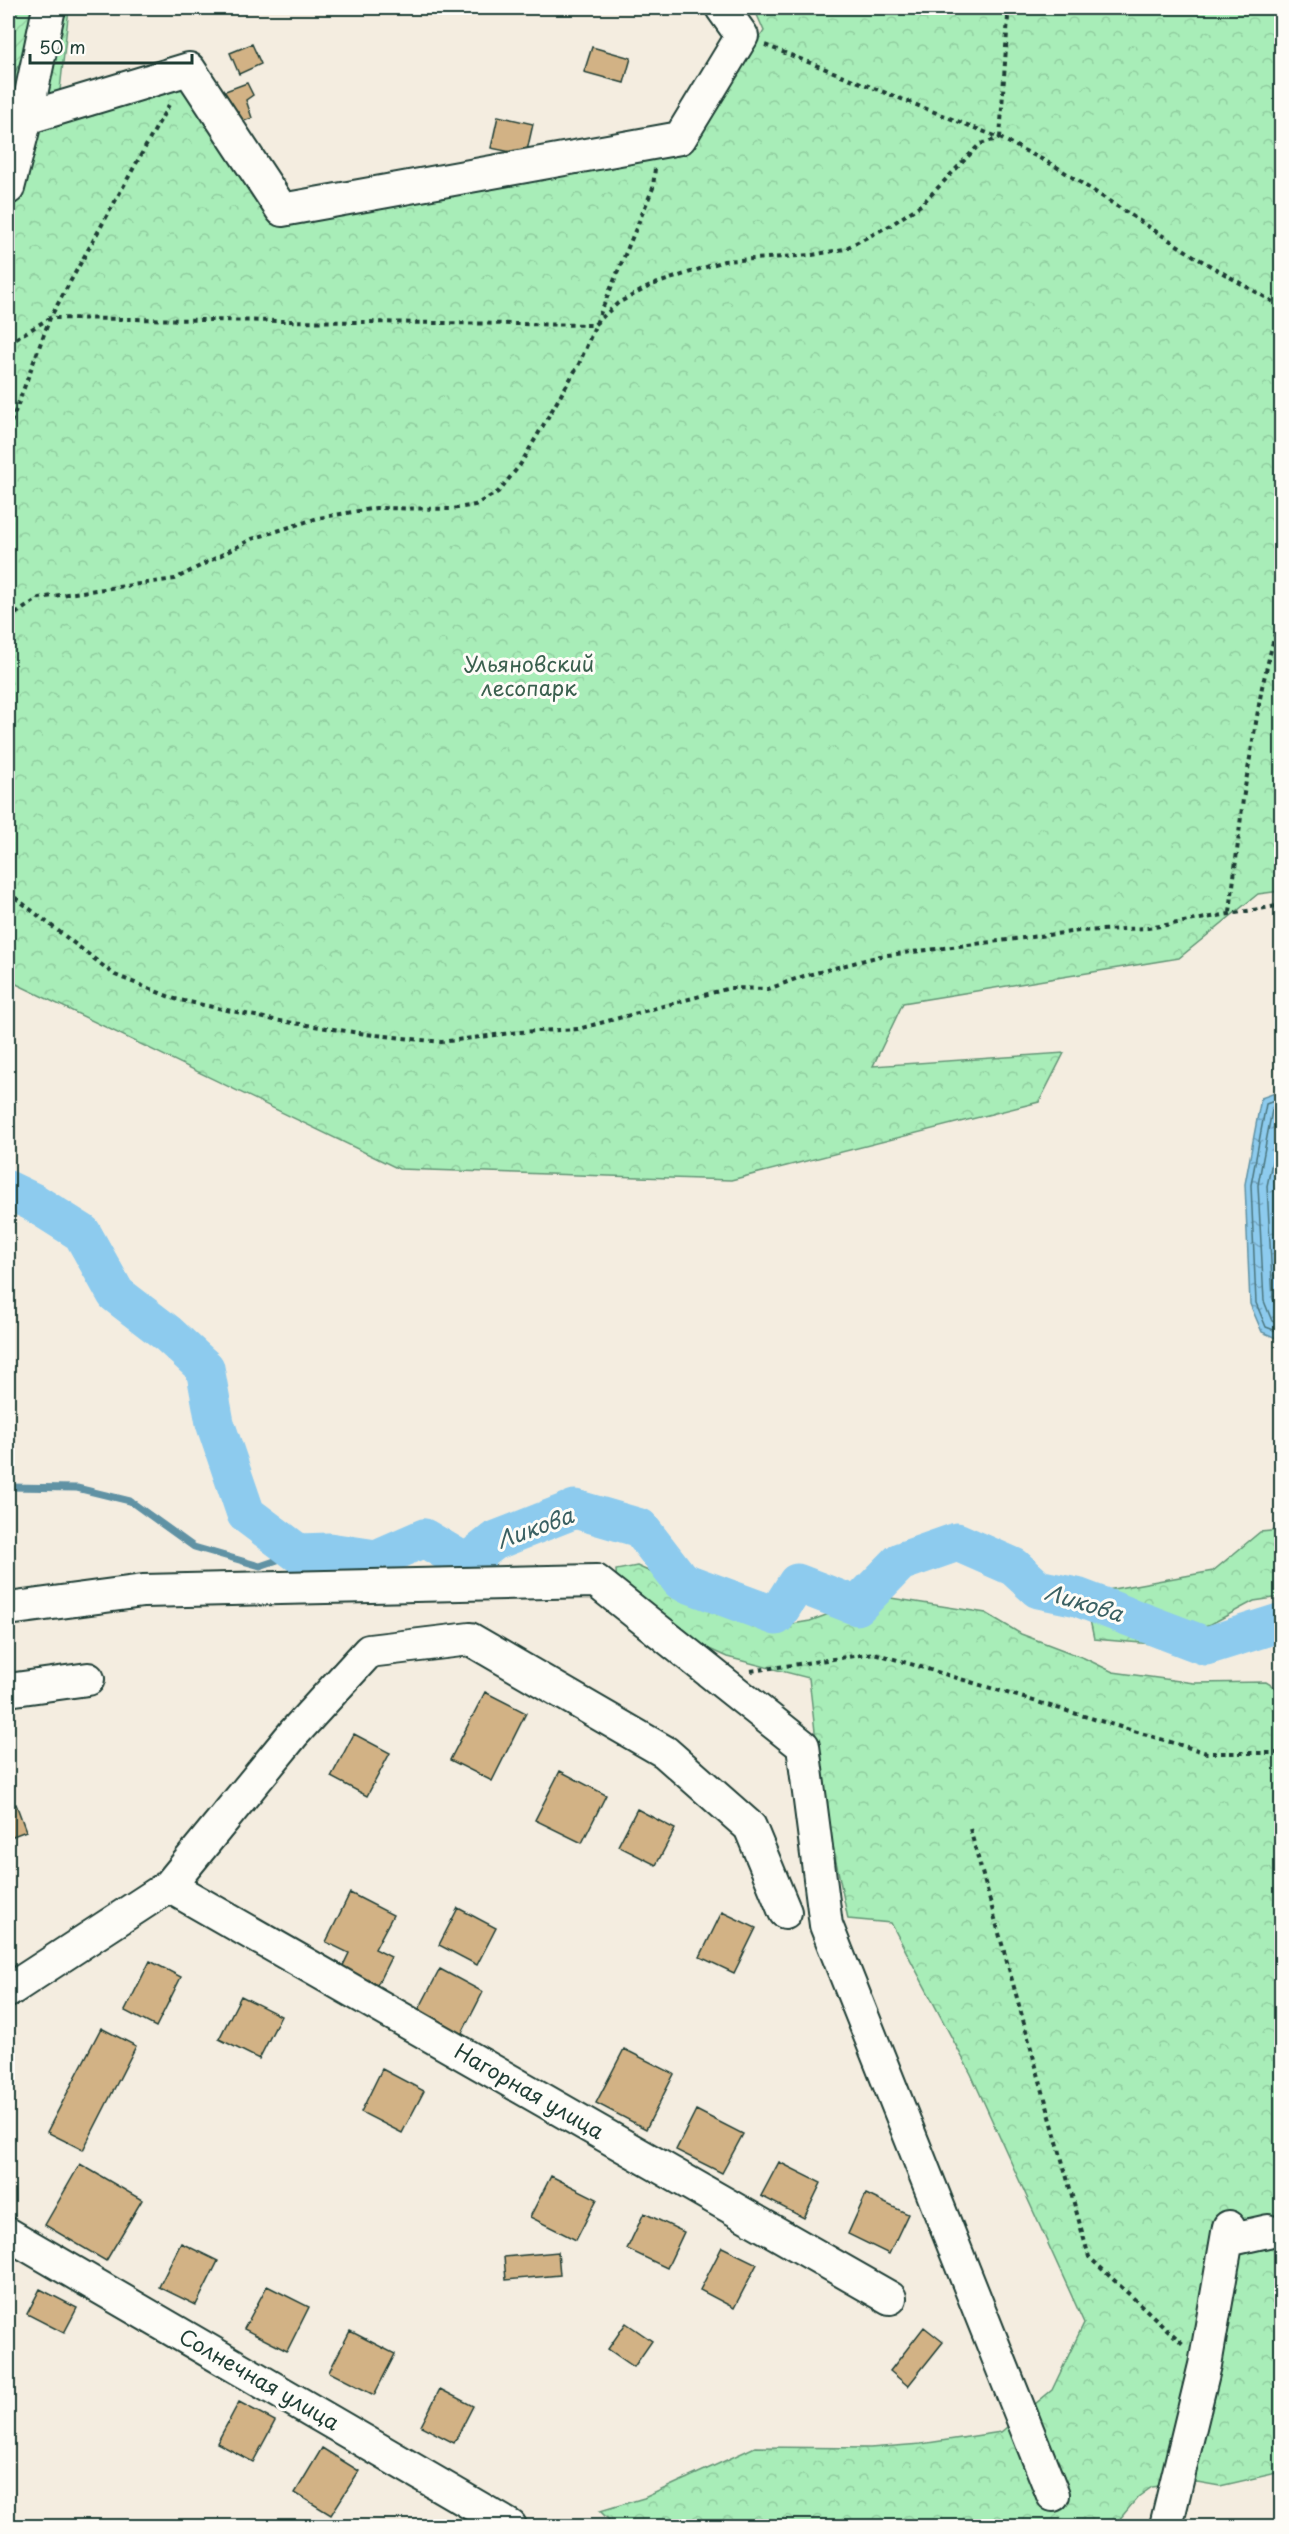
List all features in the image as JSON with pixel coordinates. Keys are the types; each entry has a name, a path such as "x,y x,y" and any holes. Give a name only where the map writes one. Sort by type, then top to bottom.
{"street":[{"path":"8,188 26,118 49,8"},
{"path":"26,118 189,69 282,210 680,138 742,36 722,8"},
{"path":"8,1609 143,1591 596,1581 803,1746 826,1925 1053,2495"},
{"path":"8,1991 169,1886 294,1733 369,1651 470,1639 665,1752 750,1827 785,1912"},
{"path":"8,1690 88,1679"},
{"name":"Нагорная улица","path":"169,1886 890,2298"},
{"path":"1166,2526 1205,2365 1228,2233 1268,2231"},
{"name":"Солнечная улица","path":"8,2234 498,2524"}],"path":[{"path":"1000,138 1008,17 1014,8"},
{"path":"742,36 1000,138 1055,166 1197,258 1281,307"},
{"path":"8,431 50,318 189,69"},
{"path":"8,343 50,318 594,325 618,303 652,285 724,261 802,256 844,249 891,225 922,204 980,144 1000,138"},
{"path":"8,619 39,598 175,579 252,539 318,518 376,508 452,509 475,505 498,492 520,465 579,364 653,188 657,142"},
{"path":"1230,912 1246,777 1262,687 1281,605"},
{"path":"8,892 115,975 175,999 274,1020 366,1034 441,1042 519,1032 579,1029 730,988 768,989 804,976 880,956 1078,931 1148,928 1281,905"},
{"path":"718,1676 874,1653 1207,1753 1281,1753"},
{"path":"970,1829 1089,2257 1205,2365"}],"green space":[{"path":"8,8 39,8 36,32 8,85"},
{"name":"Ульяновский лесопарк","path":"30,8 69,8 60,90 189,89 272,220 691,146 764,31 754,8 1281,8 1281,891 1258,894 1179,958 903,1003 873,1066 1064,1053 1039,1102 731,1180 399,1169 8,980 8,60"},
{"path":"1281,1530 1281,1597 1254,1601 1211,1624 1153,1644 1094,1639 1090,1620 1091,1593 1213,1571 1260,1532"},
{"path":"637,1566 697,1593 740,1621 775,1627 810,1621 878,1596 986,1613 1021,1634 1084,1658 1113,1672 1194,1683 1266,1682 1281,1691 1281,2472 1220,2486 1197,2482 1152,2487 1138,2497 1114,2526 615,2526 600,2511 644,2498 755,2447 870,2448 921,2444 1001,2432 1052,2390 1084,2323 971,2074 891,1923 848,1919 822,1794 809,1678 727,1657 687,1639 617,1587 616,1570"}],"water":[{"path":"1282,1091 1281,1340 1262,1332 1250,1304 1245,1184 1261,1098"}],"building":[{"path":"252,44 261,64 239,74 230,53"},
{"path":"592,47 631,58 624,83 584,72"},
{"path":"247,83 253,95 246,100 252,118 213,132 220,93"},
{"path":"498,116 533,124 526,155 491,148"},
{"path":"485,1692 526,1713 492,1781 450,1760"},
{"path":"354,1734 390,1753 367,1796 331,1777"},
{"path":"560,1771 606,1795 582,1843 535,1820"},
{"path":"16,1804 26,1831 8,1838 8,1807"},
{"path":"637,1809 675,1829 656,1865 618,1846"},
{"path":"350,1893 393,1915 375,1949 391,1957 373,1993 338,1976 349,1953 326,1942"},
{"path":"458,1908 496,1928 477,1965 439,1945"},
{"path":"722,1912 756,1928 734,1973 700,1957"},
{"path":"150,1961 181,1977 156,2027 125,2011"},
{"path":"440,1969 483,1992 461,2035 417,2013"},
{"path":"241,1996 281,2016 259,2059 219,2039"},
{"path":"101,2028 136,2046 83,2150 47,2132"},
{"path":"624,2049 674,2074 646,2129 596,2103"},
{"path":"382,2069 424,2091 402,2133 361,2112"},
{"path":"696,2110 743,2134 722,2173 676,2150"},
{"path":"779,2162 821,2183 804,2218 761,2196"},
{"path":"80,2164 142,2200 106,2261 45,2225"},
{"path":"551,2176 597,2199 576,2240 530,2217"},
{"path":"866,2194 908,2214 889,2254 848,2234"},
{"path":"644,2213 684,2232 667,2268 627,2249"},
{"path":"181,2243 218,2261 196,2305 159,2287"},
{"path":"722,2247 757,2264 734,2308 700,2290"},
{"path":"558,2252 560,2275 506,2280 504,2257"},
{"path":"267,2286 309,2307 287,2351 244,2329"},
{"path":"40,2289 77,2308 64,2333 27,2314"},
{"path":"626,2323 652,2341 634,2367 608,2349"},
{"path":"924,2327 943,2342 908,2386 890,2371"},
{"path":"350,2331 395,2354 374,2395 329,2372"},
{"path":"440,2389 473,2406 454,2443 421,2426"},
{"path":"239,2402 275,2421 253,2462 217,2443"},
{"path":"322,2448 359,2471 331,2515 295,2493"}],"waterway":[{"name":"Ликова","path":"8,1190 33,1202 82,1233 116,1294 168,1334 205,1368 215,1423 246,1514 298,1553 329,1552 376,1559 424,1538 466,1563 494,1541 575,1509 640,1528 681,1581 776,1616 797,1583 857,1606 900,1562 957,1542 1014,1567 1038,1589 1077,1597 1206,1646 1282,1622"},
{"path":"8,1487 77,1488 130,1501 194,1547 260,1566 298,1553"}]}
